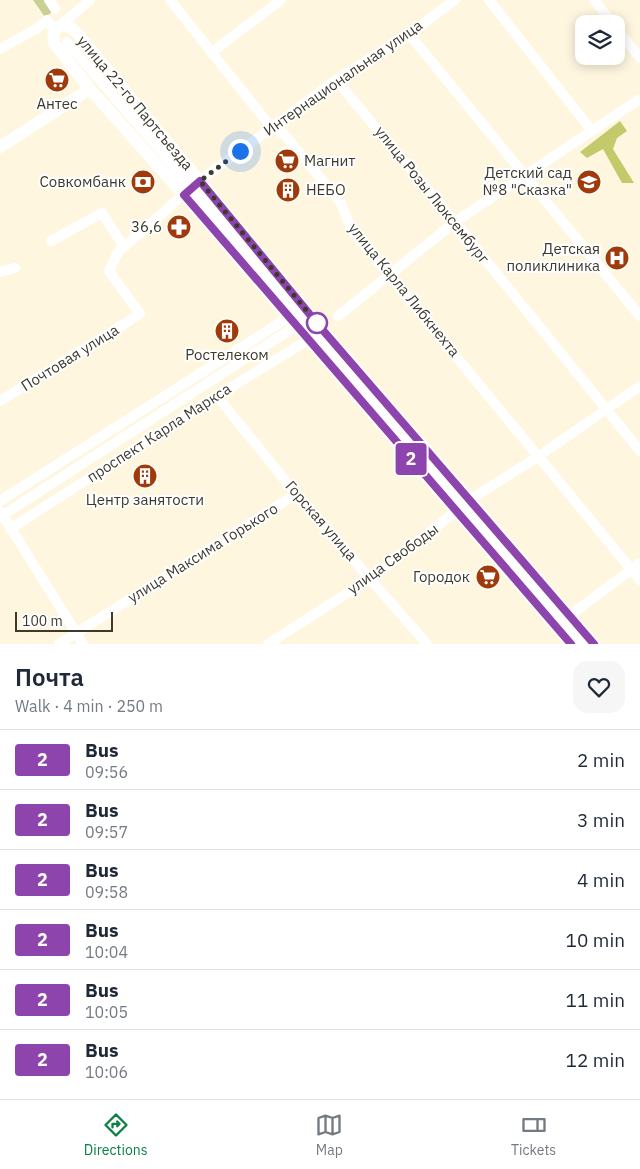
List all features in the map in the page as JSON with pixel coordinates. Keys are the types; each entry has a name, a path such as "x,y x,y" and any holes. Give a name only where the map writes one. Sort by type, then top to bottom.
{"main road":[{"name":"улица 22-го Партсъезда","path":"571,644 464,505 321,328 192,188 90,89 54,43 59,28 71,27 77,33 192,188 292,322 308,340 464,505 569,616 594,644"},
{"path":"0,147 90,89"}],"street":[{"path":"0,49 48,20 59,28 90,0"},
{"name":"улица Карла Либкнехта","path":"170,0 271,127 284,134 341,204 352,229 640,580"},
{"path":"212,52 281,0"},
{"name":"Интернациональная улица","path":"140,314 109,271 118,252 192,188 271,127 336,80 409,34 455,0"},
{"path":"489,0 592,131"},
{"path":"594,0 606,15"},
{"path":"409,34 640,316"},
{"path":"625,39 640,58"},
{"path":"67,42 192,188"},
{"name":"улица Розы Люксембург","path":"336,80 455,222 640,452"},
{"path":"338,316 455,222 640,99"},
{"path":"51,241 102,213 124,247"},
{"path":"0,272 15,268"},
{"name":"Почтовая улица","path":"0,401 140,314"},
{"name":"проспект Карла Маркса","path":"0,501 54,466 292,322"},
{"name":"проспект Карла Маркса","path":"1,514 292,322"},
{"name":"проспект Карла Маркса","path":"10,529 308,340"},
{"name":"улица Свободы","path":"268,644 371,578 464,505 640,386"},
{"name":"Горская улица","path":"217,396 296,494 427,644"},
{"name":"улица Максима Горького","path":"60,644 296,494"},
{"path":"464,505 584,644"},
{"path":"1,514 83,644"},
{"path":"569,616 640,563"}],"green space":[{"path":"33,0 44,0 52,12 45,17"},
{"path":"620,121 627,131 617,138 613,149 634,183 622,183 603,149 587,158 580,152"}],"bus line":[{"name":"2","path":"571,644 184,195 200,181 321,328 594,644"}],"place":[{"name":"Антес","path":"57,80"},
{"name":"Магнит","path":"287,161"},
{"name":"Совкомбанк","path":"143,182"},
{"name":"Детский сад №8 \"Сказка\"","path":"589,182"},
{"name":"НЕБО","path":"288,190"},
{"name":"36,6","path":"179,227"},
{"name":"Детская поликлиника","path":"617,258"},
{"name":"Ростелеком","path":"227,331"},
{"name":"Центр занятости","path":"145,476"},
{"name":"Городок","path":"488,577"}],"route":[{"path":"240,151 200,181 321,328 317,323"}]}
